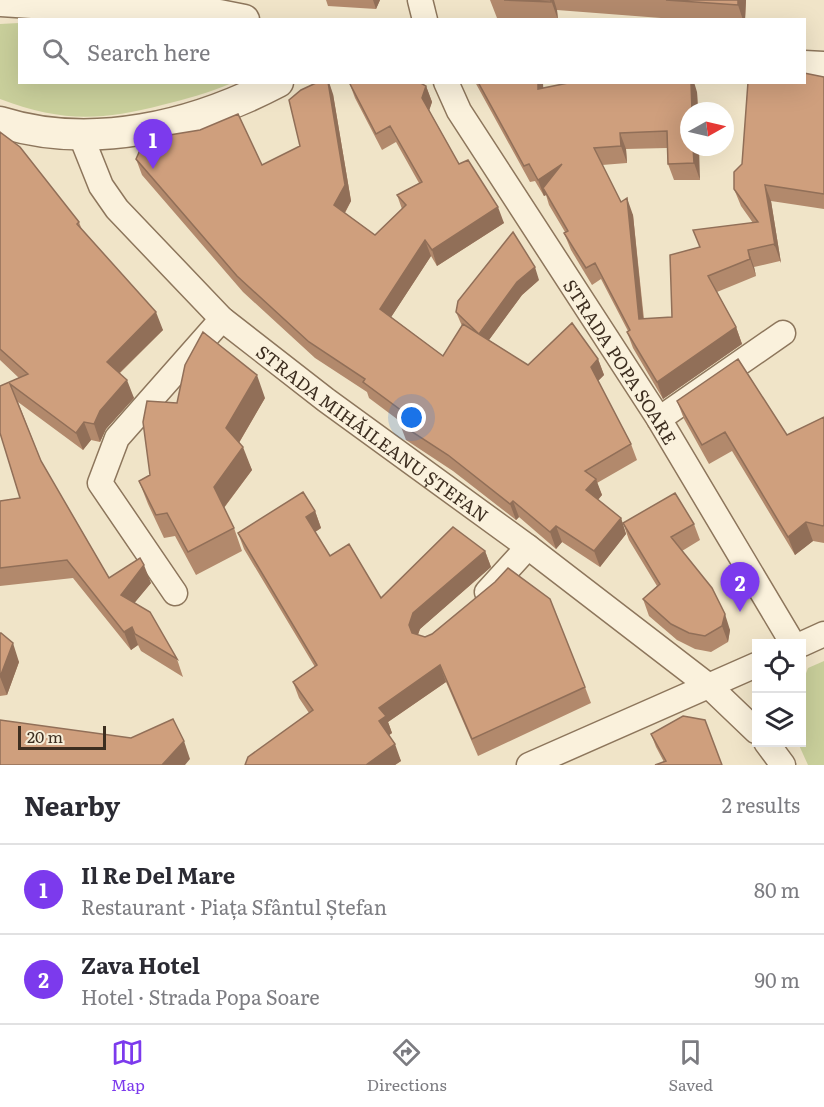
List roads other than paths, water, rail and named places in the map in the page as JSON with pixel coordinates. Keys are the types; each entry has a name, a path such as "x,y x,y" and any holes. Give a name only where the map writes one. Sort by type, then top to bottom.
{"street":[{"path":"420,0 424,18"},
{"path":"0,1 219,15 234,18"},
{"path":"806,66 824,67"},
{"name":"STRADA POPA SOARE","path":"447,84 459,111 660,419 790,639"},
{"path":"0,122 48,134 101,136 176,122 230,105 268,86"},
{"name":"STRADA MIHĂILEANU ȘTEFAN","path":"81,136 101,186 117,209 222,318 326,400 528,548 710,687"},
{"path":"176,594 100,483 117,438 222,318"},
{"path":"660,419 783,333"},
{"path":"465,610 492,588 528,548"},
{"path":"806,642 824,633"},
{"path":"529,765 752,667"},
{"path":"710,687 752,726"},
{"path":"770,747 783,765"}],"place":[{"name":"Il Re Del Mare","path":"153,169"},
{"name":"Zava Hotel","path":"740,612"}]}
